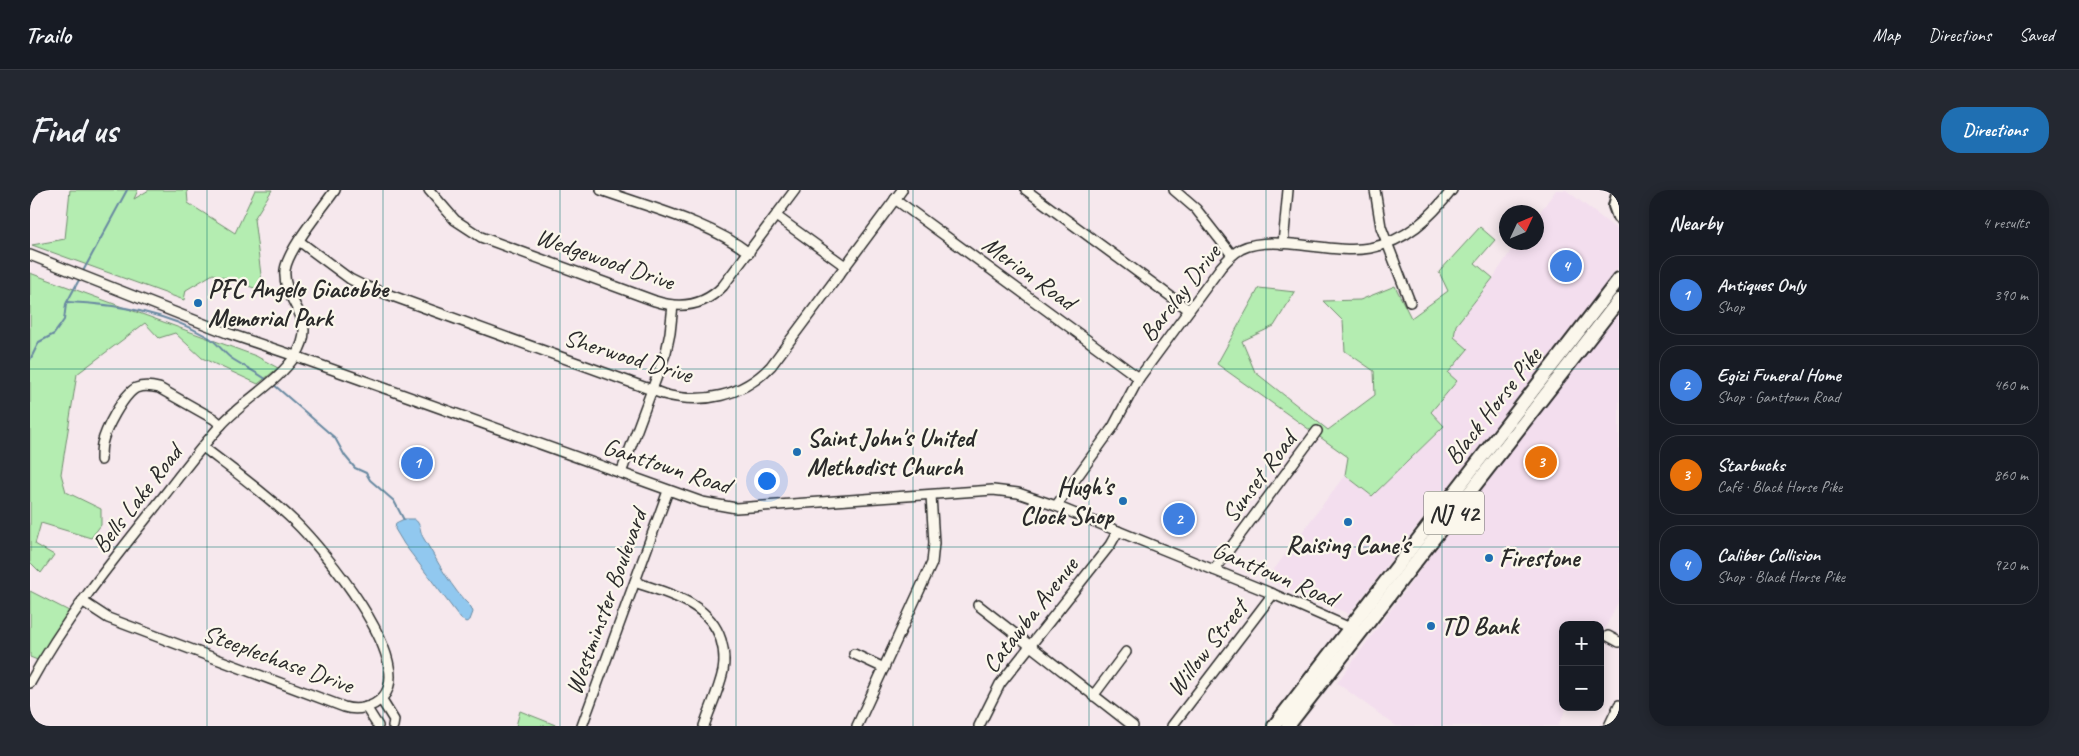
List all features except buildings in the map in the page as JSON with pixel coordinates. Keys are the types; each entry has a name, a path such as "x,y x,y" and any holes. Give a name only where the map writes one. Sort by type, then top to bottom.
{"highway":[{"path":"1619,191 1615,206 1619,218"},
{"name":"Black Horse Pike","path":"1288,726 1355,631 1619,280"},
{"name":"Black Horse Pike","path":"1274,726 1355,631 1619,300"},
{"path":"1528,416 1527,409 1568,354 1568,346"}],"street":[{"path":"295,356 300,346 304,326 289,291 285,274 288,260 335,190"},
{"name":"Wedgewood Drive","path":"429,190 455,220 481,237 655,301 673,305 696,303 714,295 729,280 795,190"},
{"path":"601,190 703,226 726,237 749,253"},
{"name":"Sherwood Drive","path":"299,241 358,283 651,390 675,397 704,399 724,395 750,384 765,373 902,190"},
{"path":"1026,190 1189,310"},
{"path":"1174,190 1196,209 1232,255"},
{"path":"1283,244 1288,190"},
{"path":"1375,190 1377,213 1410,302"},
{"name":"Barclay Drive","path":"1056,506 1113,428 1139,378 1221,267 1232,255 1240,250 1256,245 1283,244 1346,250 1370,248 1387,243 1407,234 1426,220 1452,190"},
{"name":"Merion Road","path":"895,199 1139,378"},
{"path":"776,216 845,266"},
{"name":"Ganttown Road","path":"30,255 228,333 702,502 736,508 993,490 1005,491 1025,495 1056,506 1274,594 1355,631"},
{"path":"621,473 669,340 673,305"},
{"name":"Bells Lake Road","path":"30,683 58,634 82,601 203,447 221,425 295,356"},
{"path":"102,460 101,449 104,437 122,402 138,388 150,386 159,388 214,419 221,425"},
{"name":"Sunset Road","path":"1214,570 1317,431"},
{"name":"Steeplechase Drive","path":"82,601 108,618 344,707 355,709 366,707 381,699 391,679 387,656 373,627 336,570 292,519 203,447"},
{"name":"Westminster Boulevard","path":"582,726 668,491"},
{"path":"857,726 925,582 933,560 934,536 930,495"},
{"name":"Catawba Avenue","path":"979,726 1000,684 1110,545 1118,531"},
{"path":"635,582 696,606 707,615 718,631 724,652 724,666 704,726"},
{"name":"Willow Street","path":"1172,726 1274,594"},
{"path":"978,605 1133,726"},
{"path":"1608,636 1619,642"},
{"path":"1093,696 1126,652"},
{"path":"854,654 884,668"},
{"path":"381,699 394,720 393,726"},
{"path":"1609,726 1619,706"},
{"path":"366,707 378,726"}],"shaded area":[{"path":"1556,190 1566,190 1619,231 1619,266 1349,614 1266,580 1345,475 1372,496 1444,426 1431,412 1457,381 1448,373 1456,325 1493,278 1511,250 1544,250 1544,206"},
{"path":"1619,311 1619,600 1604,631 1604,621 1559,621 1559,711 1565,711 1558,726 1396,726 1337,683 1457,520"}],"green space":[{"path":"70,190 138,190 134,199 149,190 187,190 188,203 235,233 255,190 272,190 254,219 263,291 213,274 186,290 184,300 32,245 65,239"},
{"path":"1480,227 1495,240 1475,263 1493,278 1456,325 1454,337 1468,349 1448,373 1457,381 1431,412 1444,426 1372,496 1345,475 1348,457 1217,364 1259,288 1295,292 1274,326 1242,341 1255,372 1328,430 1375,395 1374,371 1345,351 1343,321 1323,301 1360,300 1395,286 1411,318 1448,291 1439,272"},
{"path":"30,273 256,356 278,368 258,384 202,358 175,333 159,338 145,323 77,374 61,474 66,492 101,509 101,525 91,538 41,523 35,544 54,555 41,573 30,562"},
{"path":"30,591 69,611 40,661 30,657"},
{"path":"520,711 558,726 516,726"}],"water":[{"path":"404,519 414,519 418,523 422,536 445,574 457,592 471,607 473,612 470,620 466,622 461,619 404,544 395,529 396,523"}],"waterway":[{"path":"82,273 127,190"},
{"path":"30,360 39,342 54,334 64,320 66,304 80,278"},
{"path":"67,302 122,307 175,321 208,337 231,358 267,380"},
{"path":"273,384 335,438 345,456 355,468 366,473 370,480 394,501 404,520"}],"place":[{"name":"Caliber Collision","path":"1566,266"},
{"name":"PFC Angelo Giacobbe Memorial Park","path":"198,303"},
{"name":"Saint John's United Methodist Church","path":"797,452"},
{"name":"Starbucks","path":"1541,462"},
{"name":"Antiques Only","path":"417,463"},
{"name":"Hugh's Clock Shop","path":"1123,501"},
{"name":"Egizi Funeral Home","path":"1179,519"},
{"name":"Raising Cane's","path":"1348,522"},
{"name":"Firestone","path":"1489,558"},
{"name":"TD Bank","path":"1431,626"}]}
